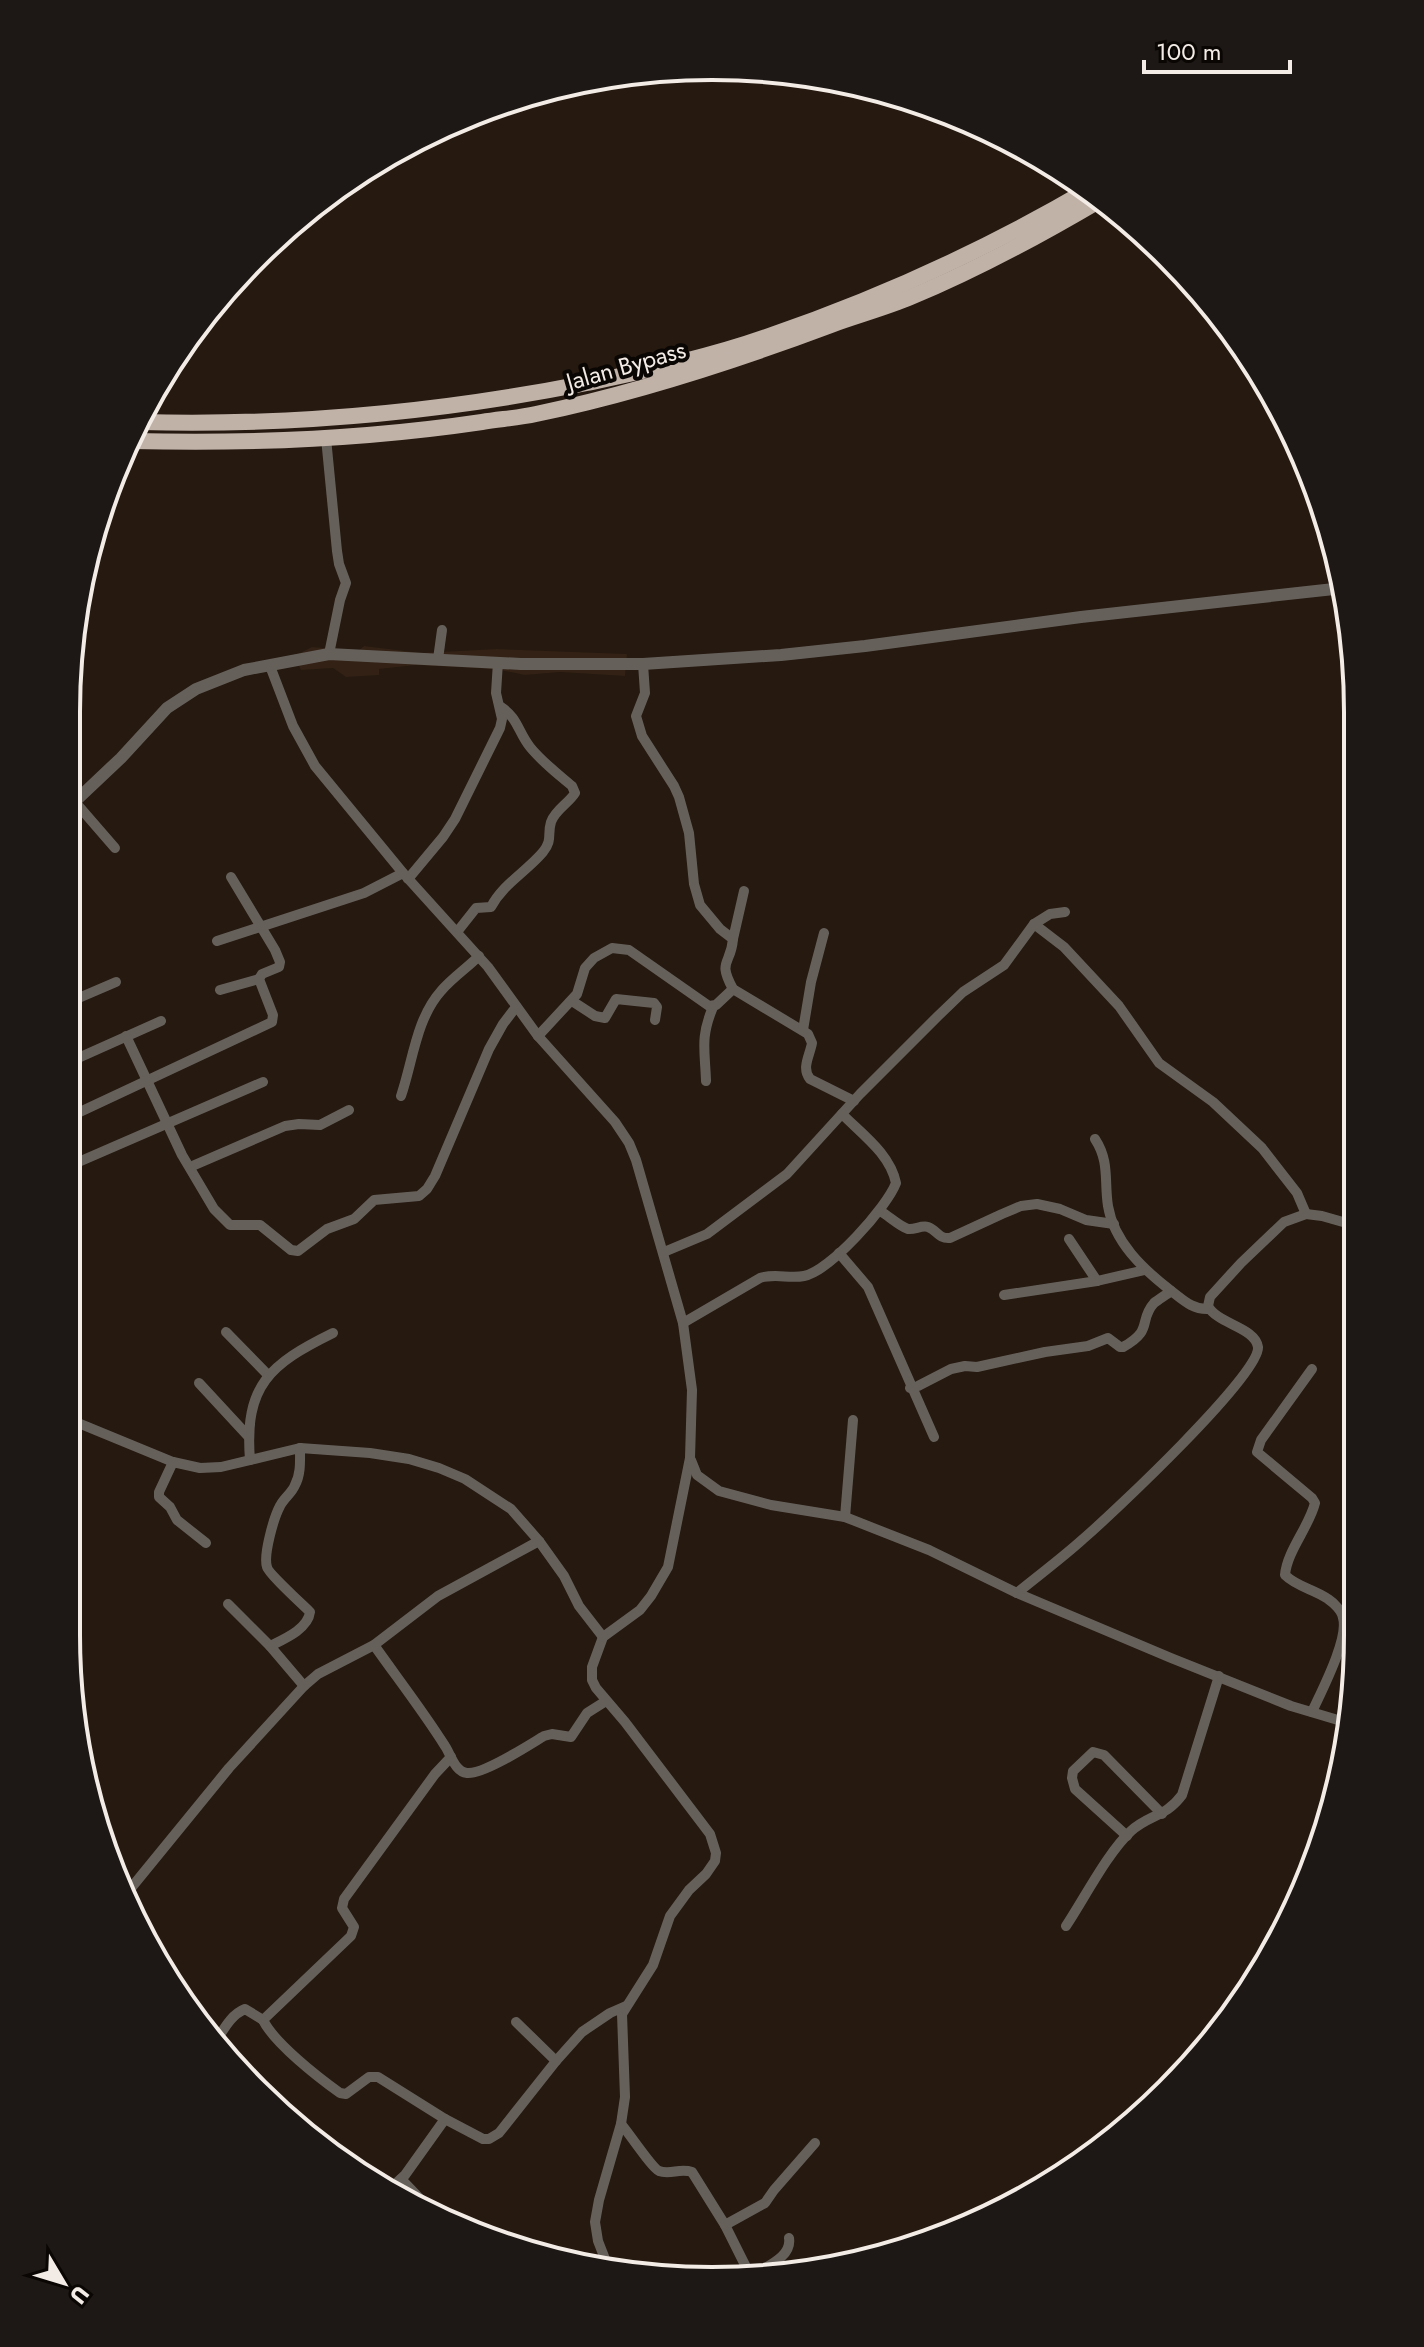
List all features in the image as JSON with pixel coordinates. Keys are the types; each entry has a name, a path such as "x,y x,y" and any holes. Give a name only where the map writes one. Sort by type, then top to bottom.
{"highway":[{"name":"Jalan Bypass","path":"150,422 334,417 461,404 544,391 696,359 768,337 943,267 1077,197"},
{"name":"Jalan Bypass","path":"141,441 326,438 436,430 532,415 632,392 907,299 951,280 1090,206"},
{"path":"174,442 175,423"}],"street":[{"path":"326,438 337,551 346,583 329,654"},
{"path":"80,798 167,708 196,689 244,670 329,654 498,662 643,664 865,646 1081,617 1332,589"},
{"path":"438,659 442,630"},
{"path":"217,941 364,893 406,876 443,837 455,819 500,728 501,707 496,693 498,662"},
{"path":"643,664 645,693 636,716 642,736 679,797 689,833 694,884 700,905 733,939"},
{"path":"270,666 293,726 315,766 406,876 479,956 538,1036 592,1094 629,1143 683,1323 692,1390 690,1458 668,1567 640,1610 603,1637 592,1667 592,1680 710,1834 716,1853 711,1867 670,1916 653,1965 626,2006 621,2024 625,2097 621,2124 595,2222 605,2258"},
{"path":"457,932 477,907 491,907 502,889 542,853 549,843 551,821 575,793 572,786 532,750 521,735 515,719 501,707"},
{"path":"80,814 115,848"},
{"path":"220,990 259,979 262,974 280,965 275,950 231,877"},
{"path":"744,891 724,970 733,989 811,1037 806,1075 854,1101"},
{"path":"664,1252 707,1234 787,1174 898,1054 963,992 1004,965 1034,924 1050,914 1065,912"},
{"path":"1034,924 1064,947 1119,1006 1159,1063 1220,1108 1262,1148 1297,1193 1306,1214"},
{"path":"803,1030 824,933"},
{"path":"538,1036 572,1001 581,987 585,968 604,952 620,948 629,950 713,1007"},
{"path":"401,1096 426,1014 443,988 479,956"},
{"path":"80,1112 269,1024 273,1015 259,979"},
{"path":"80,997 116,982"},
{"path":"706,1081 704,1028 713,1007 733,989"},
{"path":"572,1001 595,1016 605,1018 616,999 654,1003 657,1007 655,1020"},
{"path":"126,1036 182,1155 214,1209 235,1227 260,1225 298,1251 327,1229 354,1219 374,1200 419,1196 427,1189 494,1037 516,1007"},
{"path":"80,1057 161,1021"},
{"path":"80,1161 263,1082"},
{"path":"190,1167 285,1126 320,1125 349,1110"},
{"path":"683,1323 760,1278 770,1275 804,1276 827,1265 880,1211 896,1183 893,1170 887,1158 842,1114"},
{"path":"1095,1139 1107,1172 1108,1206 1128,1250 1145,1270 1187,1304 1197,1309 1209,1309"},
{"path":"880,1211 904,1227 931,1228 944,1239 1021,1206 1037,1204 1086,1220 1114,1224"},
{"path":"1017,1593 1083,1539 1214,1411 1257,1356 1257,1342 1250,1334 1214,1314 1207,1301 1210,1297 1284,1222 1306,1214 1344,1222"},
{"path":"1069,1239 1097,1281"},
{"path":"839,1253 868,1287 934,1437"},
{"path":"1004,1295 1097,1281 1145,1270"},
{"path":"910,1388 951,1369 1088,1346 1108,1338 1123,1347 1141,1335 1154,1303 1171,1291"},
{"path":"226,1332 268,1375"},
{"path":"250,1460 248,1436 253,1406 268,1375 289,1356 333,1333"},
{"path":"1312,1369 1261,1440 1257,1452 1314,1501 1312,1513 1285,1575 1327,1599 1344,1620 1343,1638 1312,1712"},
{"path":"199,1383 248,1436"},
{"path":"845,1517 853,1420"},
{"path":"80,1424 173,1462 209,1468 300,1448 370,1453 409,1459 439,1468 465,1479 511,1509 539,1541 564,1576 579,1606 603,1637"},
{"path":"270,1646 307,1623 310,1616 310,1612 271,1574 266,1563 280,1506 298,1479 300,1448"},
{"path":"690,1458 697,1475 719,1491 771,1505 845,1517 929,1550 1017,1593 1291,1706 1338,1720"},
{"path":"173,1462 159,1497 170,1507 177,1520 206,1543"},
{"path":"132,1887 229,1768 318,1674 374,1645 438,1596 476,1573 539,1541"},
{"path":"228,1604 304,1686"},
{"path":"374,1645 457,1768 464,1773 489,1768 544,1736 571,1737 587,1713 606,1701"},
{"path":"1066,1926 1116,1848 1140,1825 1169,1810 1182,1795 1219,1676"},
{"path":"1127,1836 1072,1784 1073,1771 1093,1752 1104,1755 1162,1814"},
{"path":"263,2020 351,1936 354,1927 342,1908 344,1899 435,1774 451,1757"},
{"path":"222,2033 233,2016 245,2009 263,2020 283,2045 340,2093 346,2094 369,2077 378,2077 483,2139 494,2137 582,2032 626,2006"},
{"path":"516,2022 556,2061"},
{"path":"397,2183 445,2119"},
{"path":"621,2124 656,2170 669,2172 684,2169 692,2172 725,2225 744,2266"},
{"path":"725,2225 765,2203 815,2143"},
{"path":"765,2265 786,2253 790,2246 789,2238"}],"shaded area":[{"path":"364,646 421,653 497,649 627,654 625,676 560,672 525,675 495,669 416,665 379,669 379,675 346,677 333,668 301,670 294,656 312,647 358,651"}]}
